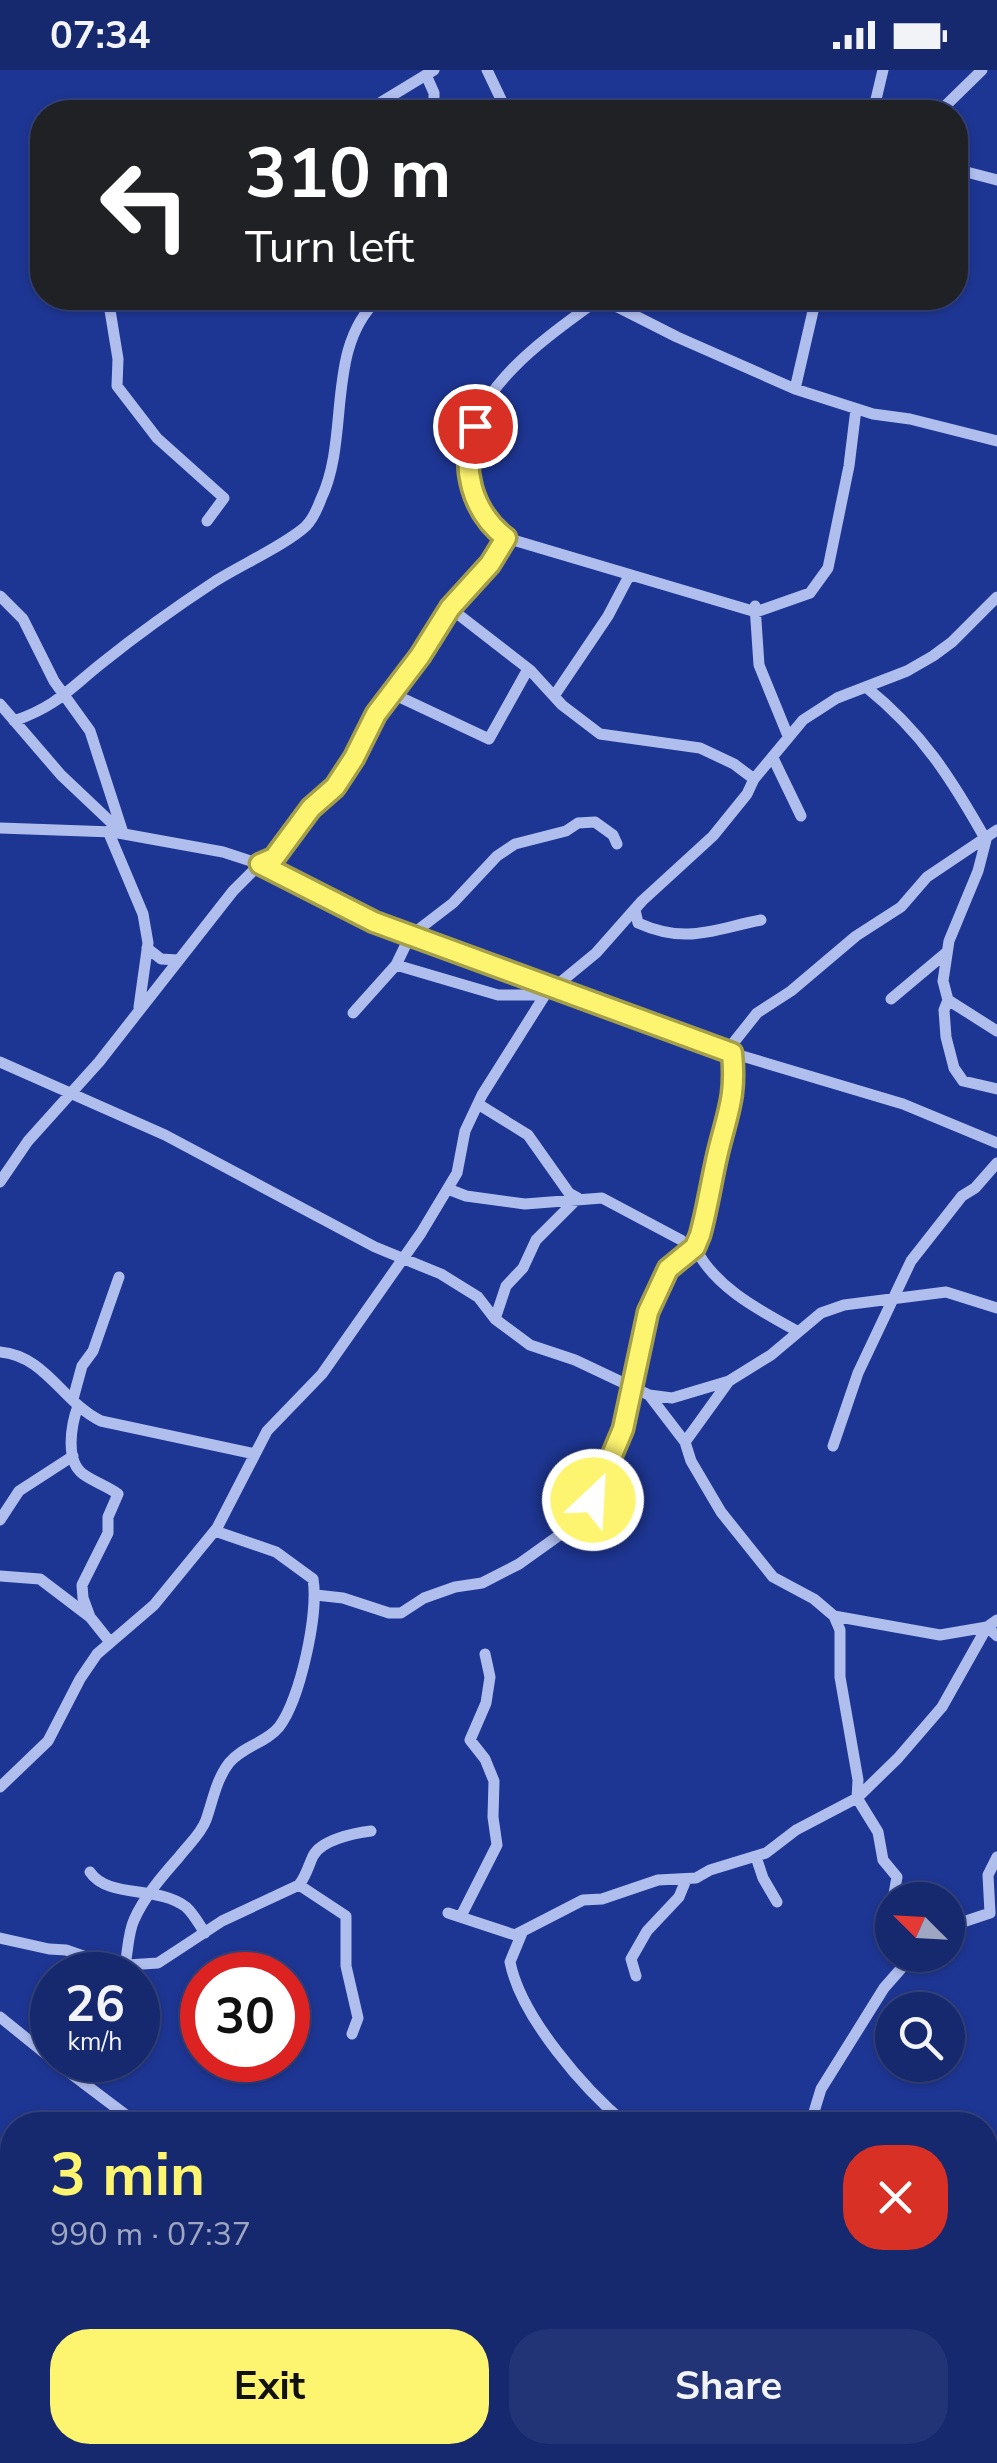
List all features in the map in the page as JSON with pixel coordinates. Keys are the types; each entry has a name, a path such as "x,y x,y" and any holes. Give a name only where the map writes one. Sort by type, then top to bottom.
{"street":[{"path":"488,70 502,100"},
{"path":"876,100 882,70"},
{"path":"951,100 982,70"},
{"path":"384,100 430,72 434,100"},
{"path":"968,173 997,180"},
{"path":"110,310 118,359 117,386 156,438 224,498 207,520"},
{"path":"14,721 53,706 102,663 194,596 307,525 323,496 340,438 340,398 353,335 366,310"},
{"path":"577,310 578,314"},
{"path":"584,310 515,368 482,407 468,444 470,481 478,508 506,538 755,609 810,593 828,568 856,409"},
{"path":"624,310 795,389 856,409 997,441"},
{"path":"795,389 813,310"},
{"path":"0,1182 28,1140 70,1095 233,891 260,864 274,858 311,808 335,787 376,714 450,608 490,564 506,538"},
{"path":"554,696 608,616 629,576"},
{"path":"0,596 23,619 64,696 82,717 97,746 107,792 123,833"},
{"path":"0,1787 48,1741 80,1679 110,1642 154,1605 215,1531 278,1418 322,1374 448,1188 460,1160 465,1130 478,1104 550,991 596,954 696,848 714,836 788,736 820,708 933,656 997,597"},
{"path":"450,608 528,668 554,696 600,734 700,748 734,764 754,779"},
{"path":"755,609 759,665 788,736"},
{"path":"392,693 490,739 528,668"},
{"path":"866,688 910,724 935,755 986,840 946,952 944,981 948,1000 944,1020 954,1068 963,1081 997,1090"},
{"path":"0,704 60,776 123,833"},
{"path":"773,758 801,816"},
{"path":"353,1013 396,965 410,936 453,903 497,856 515,844 566,831 578,823 594,822 612,835 616,844"},
{"path":"0,828 123,833 223,852 260,864 358,915 550,991 732,1053 903,1104 997,1143"},
{"path":"316,1596 342,1598 396,1614 455,1586 482,1583 534,1555 561,1534 585,1500 593,1500 623,1429 648,1312 668,1269 693,1248 732,1109 734,1042 758,1013 901,906 927,877 997,830"},
{"path":"108,832 143,914 147,948 139,1011"},
{"path":"635,910 638,923 659,933 682,936 709,934 762,920"},
{"path":"147,948 161,959 178,960"},
{"path":"892,999 946,952"},
{"path":"396,965 498,996 550,991"},
{"path":"948,1000 997,1031"},
{"path":"0,1062 164,1134 208,1161 376,1247 404,1256 478,1297 495,1320 530,1345 632,1384 649,1395 685,1442 721,1512 774,1577 814,1599 834,1616 840,1630 840,1677 858,1780 857,1798 878,1832 883,1860 896,1877 895,1882"},
{"path":"478,1104 528,1134 569,1193 578,1198"},
{"path":"833,1446 858,1373 911,1261 962,1196 984,1180 997,1163"},
{"path":"448,1188 466,1196 524,1204 602,1198 682,1240 735,1292 797,1331"},
{"path":"495,1320 506,1286 524,1268 536,1240 578,1198"},
{"path":"90,1617 82,1585 108,1533 108,1517 118,1494 76,1467 73,1418 82,1366 93,1351 119,1278"},
{"path":"649,1395 672,1398 729,1381 770,1355 821,1313 844,1305 946,1292 997,1308"},
{"path":"0,1352 22,1354 100,1421 256,1454"},
{"path":"685,1442 729,1381"},
{"path":"0,1520 19,1492 73,1456"},
{"path":"127,1952 133,1921 206,1820 221,1775 231,1760 271,1734 286,1715 308,1649 316,1596 313,1579 276,1552 215,1531"},
{"path":"0,1576 40,1580 90,1617 110,1642"},
{"path":"834,1616 940,1635 994,1628"},
{"path":"448,1913 508,1935 522,1934 584,1900 602,1899 658,1880 686,1880 756,1857 857,1798 942,1707 994,1628"},
{"path":"462,1916 497,1844 494,1781 485,1759 470,1740 486,1703 490,1677 485,1654"},
{"path":"160,1962 263,1900 299,1886 324,1843 370,1831"},
{"path":"756,1857 778,1902"},
{"path":"965,1922 990,1913 988,1875 997,1857"},
{"path":"90,1872 105,1886 168,1897 188,1908 205,1932"},
{"path":"636,1976 631,1959 648,1931 680,1898 686,1880"},
{"path":"299,1886 346,1916 346,1966 358,2018 352,2034"},
{"path":"522,1934 510,1962 534,2018 554,2049 611,2112"},
{"path":"0,1938 72,1952"},
{"path":"814,2112 821,2089 898,1972"},
{"path":"0,2017 30,2041"},
{"path":"82,2082 121,2112"}],"route":[{"path":"475,426 468,444 470,481 478,508 506,538 490,564 450,608 376,714 335,787 311,808 274,858 260,864 374,922 732,1053 732,1109 700,1235 695,1247 668,1269 648,1312 623,1429 593,1500"}]}
